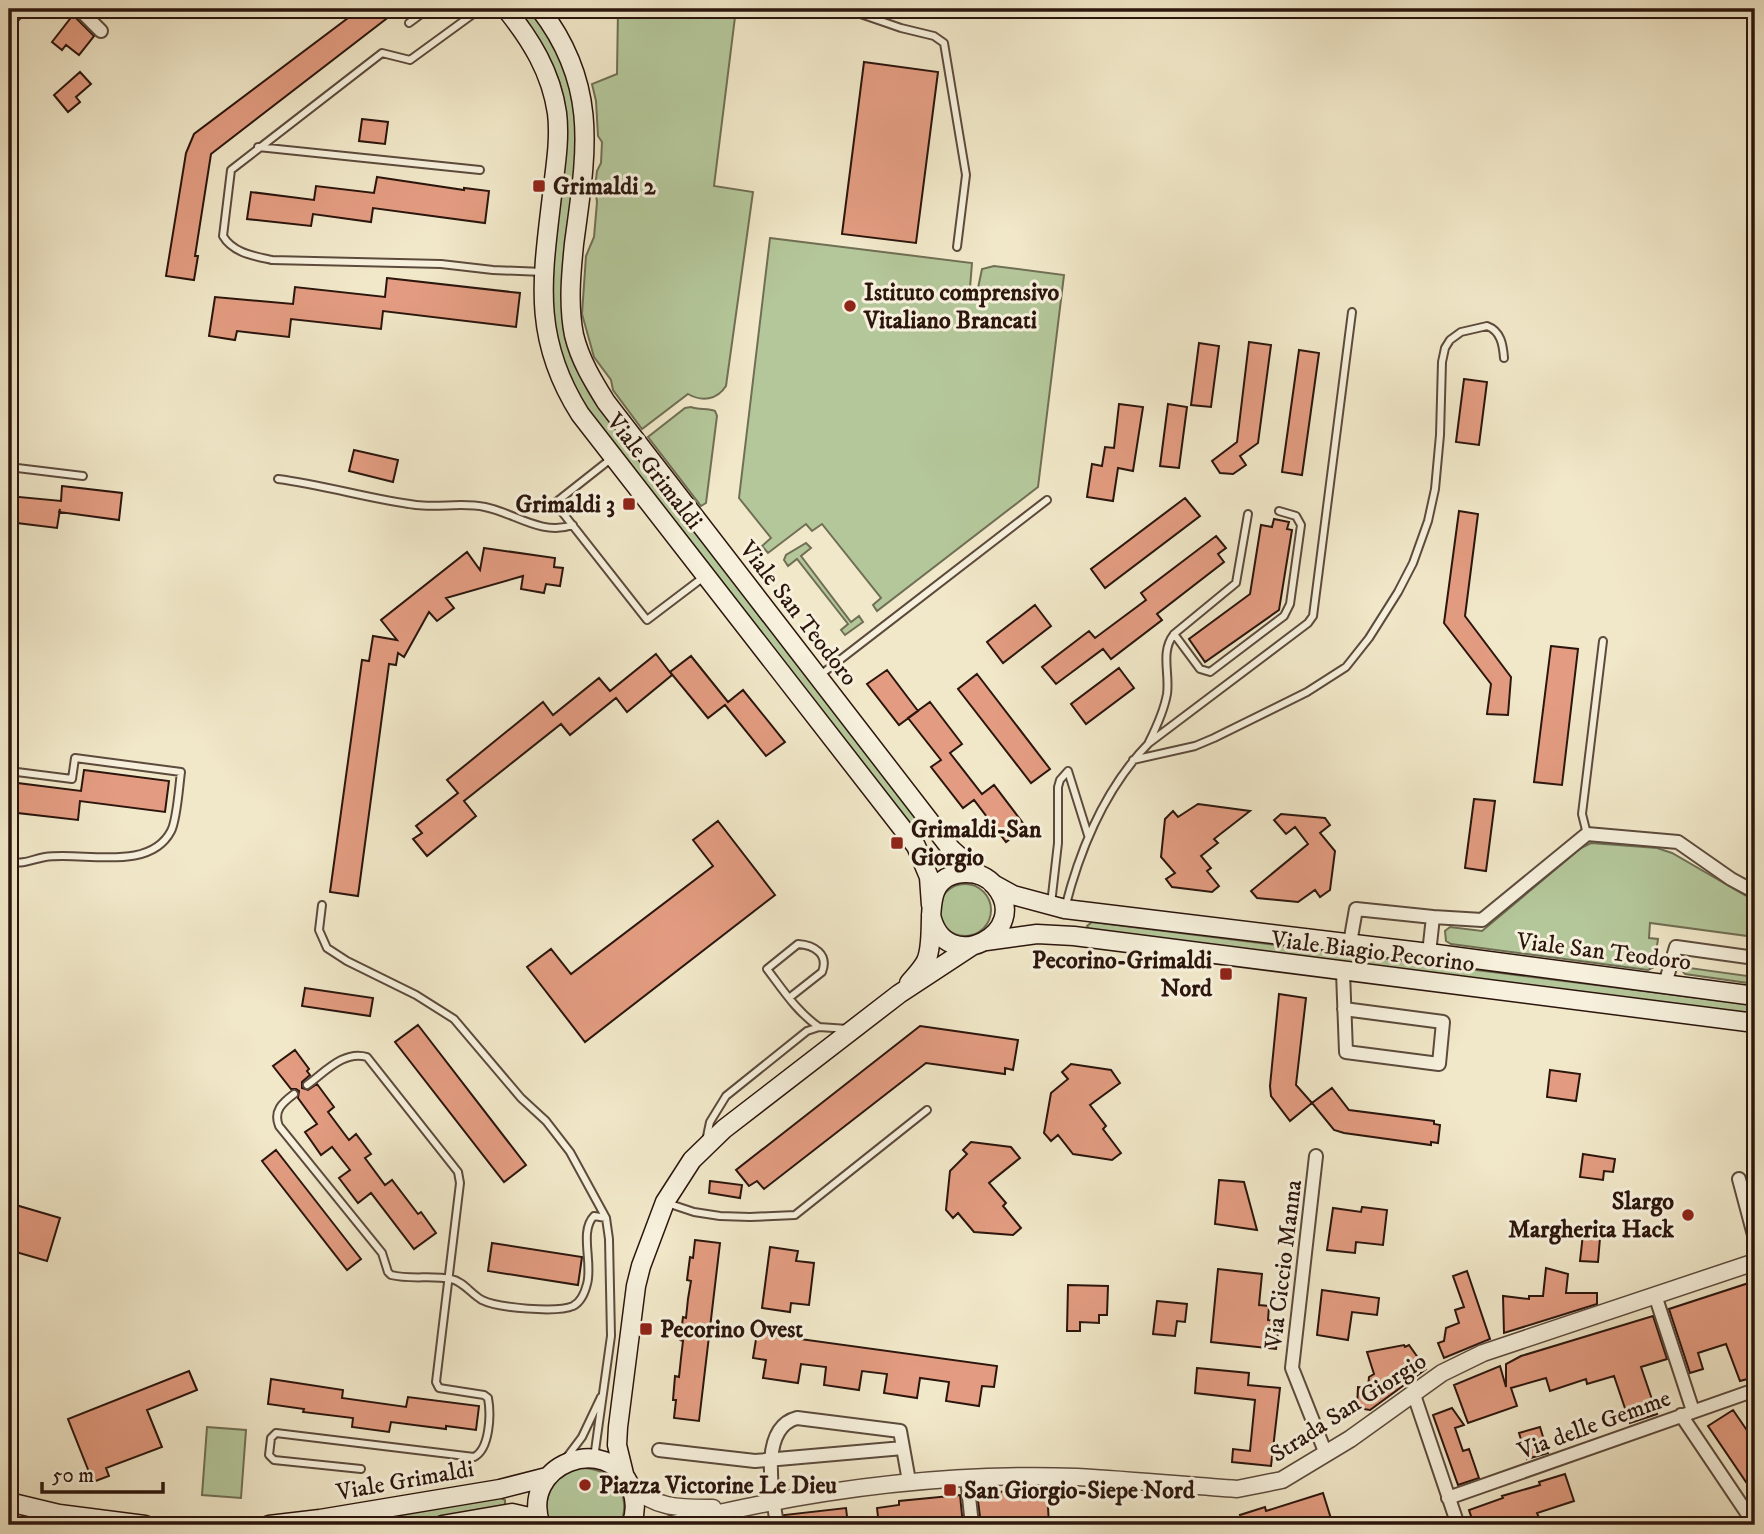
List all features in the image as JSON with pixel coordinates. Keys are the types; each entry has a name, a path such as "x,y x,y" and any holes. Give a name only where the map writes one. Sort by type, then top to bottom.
{"main road":[{"name":"Viale Grimaldi","path":"506,9 534,47 552,89 557,115 556,157 543,272 545,330 555,365 575,406 613,457 916,846 929,877 932,932 925,962 899,994"},
{"name":"Viale San Teodoro","path":"540,9 570,58 586,121 570,289 574,334 579,353 606,402 817,677 951,849 987,879 1013,895 1058,908 1755,996"},
{"path":"601,1461 613,1457 617,1445 636,1286 650,1238 665,1202 692,1160 705,1146 899,994 997,932 1004,914 1001,895 987,879 962,874 948,878 938,888 931,910 936,928 945,939 958,945 979,943"},
{"name":"Viale Biagio Pecorino","path":"979,943 1037,934 1074,936 1755,1023"},
{"path":"617,1445 635,1509 631,1525"},
{"name":"Viale Grimaldi","path":"269,1525 499,1489 552,1473 574,1460 601,1461"},
{"path":"601,1461 628,1481"},
{"path":"442,1525 512,1513 539,1522 538,1497 552,1473"},
{"path":"9,1502 59,1514 145,1525"}],"street":[{"path":"9,20 20,9"},
{"path":"79,9 101,31"},
{"path":"1350,943 1356,909 1433,918 1482,920 1587,834 1678,842 1731,879 1755,892"},
{"path":"1429,953 1433,918"},
{"path":"1665,984 1675,947 1755,958"},
{"path":"1343,972 1344,1009 1346,1052 1439,1064 1443,1022 1344,1009"},
{"name":"Via Ciccio Manna","path":"1316,1156 1292,1368 1326,1454"},
{"path":"1739,1179 1755,1239"},
{"name":"Strada San Giorgio","path":"740,1507 909,1481 968,1478 1076,1477 1237,1489 1282,1480 1350,1439 1442,1373 1483,1353 1755,1262"},
{"path":"1655,1295 1687,1413 1755,1525"},
{"name":"Via delle Gemme","path":"1448,1498 1755,1390"},
{"path":"1413,1392 1458,1525"},
{"path":"777,1525 769,1475 777,1433 788,1420 797,1418 900,1431 909,1481"},
{"path":"659,1450 755,1461 903,1448"},
{"path":"968,1478 972,1525"},
{"path":"628,1481 642,1496 666,1506 740,1507"},
{"path":"669,1525 740,1507"}],"lane":[{"path":"409,23 428,9"},
{"path":"480,9 410,60 382,53 231,170 223,236 229,245 272,260 441,264 543,272"},
{"path":"846,9 934,36 944,43 966,175 957,247"},
{"path":"258,147 480,170"},
{"path":"1058,908 1088,835 1132,760 1149,743 1308,623 1313,616 1352,312"},
{"path":"1132,760 1195,746 1214,738 1307,692 1346,667 1369,638 1398,592 1413,563 1428,521 1436,476 1440,435 1441,362 1445,348 1450,340 1461,332 1487,326 1499,334 1504,358"},
{"path":"613,457 555,503 647,620 706,576"},
{"path":"9,467 83,476"},
{"path":"278,479 419,506 488,507 549,528 573,525"},
{"path":"817,677 1047,500"},
{"path":"1174,634 1200,669 1210,672 1284,616 1290,604 1301,525 1296,516 1279,511"},
{"path":"1149,743 1161,718 1167,691 1166,648 1174,634 1236,583 1248,514"},
{"path":"1587,834 1582,814 1603,641"},
{"path":"9,771 72,779 75,758 181,772 172,830 161,843 142,853 120,858 46,857 25,863 9,862"},
{"path":"1058,908 1058,787 1068,771 1088,835"},
{"path":"322,905 319,930 327,948 347,961 416,995 454,1019 521,1098 546,1121 570,1152 606,1218 609,1239 611,1336 603,1392 601,1461"},
{"path":"789,998 822,972 824,959 819,951 812,947 798,944 767,969 789,998 804,1017 819,1027"},
{"path":"705,1146 710,1122 726,1096 807,1031 819,1027 853,1029"},
{"path":"307,1084 345,1057 367,1057 458,1172 460,1183 436,1381 439,1388 445,1390 484,1395 488,1398 490,1405 485,1447 480,1454 466,1457 273,1434 271,1458 361,1469"},
{"path":"295,1094 278,1109 276,1119 279,1126 383,1254 388,1272 401,1277 449,1278 491,1303 558,1310 575,1305 584,1294 589,1277 590,1254 586,1231 594,1216 606,1218"},
{"path":"665,1202 694,1212 720,1216 795,1215 927,1110"},
{"path":"603,1392 623,1394"},
{"path":"552,1473 582,1437 603,1392"}],"green space":[{"path":"518,9 530,9 546,34 561,60 574,101 576,151 563,271 563,298 571,350 581,376 596,404 925,829 926,832 921,836 587,408 571,379 561,352 552,299 554,245 566,141 564,100 550,58"},
{"path":"618,9 736,9 714,186 753,192 726,386 714,397 699,398 688,394 642,429 613,390 611,380 594,357 582,314 586,256 594,237 597,202 595,188 601,163 602,142 598,136 592,84 617,74"},
{"path":"770,238 972,263 970,288 978,288 982,269 994,266 1064,275 1038,487 877,611 873,605 881,598 822,524 812,531 806,524 768,553 762,546 771,538 739,498"},
{"path":"685,408 715,411 717,416 706,503 701,506 648,437"},
{"path":"806,543 811,548 801,556 851,622 859,616 863,622 845,635 841,630 848,624 797,559 788,566 784,560 786,555"},
{"path":"1591,843 1657,848 1672,853 1755,901 1755,937 1650,923 1649,938 1658,939 1654,967 1648,970 1451,944 1446,941 1445,931 1450,927 1482,931 1581,848"},
{"path":"965,884 984,891 991,910 984,929 965,936 946,929 939,910 946,891"},
{"path":"1092,922 1755,1005 1755,1014 1090,930 1087,926"},
{"path":"1684,958 1689,958 1689,968 1755,977 1755,984 1685,974 1680,968"},
{"path":"207,1427 246,1430 241,1498 202,1495"},
{"path":"578,1468 600,1472 617,1484 624,1503 620,1525 550,1525 546,1507 550,1490 561,1477"},
{"path":"499,1497 505,1500 505,1505 393,1525 336,1525"}],"building":[{"path":"360,9 399,9 211,154 195,256 198,256 194,280 166,276 186,153 194,134"},
{"path":"73,15 94,36 79,55 66,45 62,50 52,42"},
{"path":"864,62 938,72 916,243 842,234"},
{"path":"80,72 91,84 76,97 80,102 68,112 54,95"},
{"path":"362,119 388,122 385,144 359,141"},
{"path":"377,177 464,190 489,191 485,223 373,208 371,222 313,214 311,226 247,219 251,192 314,200 316,186 374,193"},
{"path":"387,278 520,293 516,327 383,311 381,329 291,319 289,337 237,331 235,340 209,336 215,297 293,304 295,287 385,297"},
{"path":"1249,342 1271,345 1258,443 1240,456 1246,465 1233,474 1220,473 1212,461 1237,442"},
{"path":"1199,343 1219,346 1211,407 1191,405"},
{"path":"1299,350 1319,353 1302,475 1282,472"},
{"path":"1464,379 1487,382 1479,445 1456,442"},
{"path":"1119,404 1143,407 1133,471 1118,468 1113,501 1087,497 1092,464 1102,466 1105,447 1114,448"},
{"path":"1168,404 1187,407 1179,468 1160,466"},
{"path":"354,450 398,460 393,482 349,471"},
{"path":"62,486 122,493 119,520 60,512 57,528 9,522 9,496 61,501"},
{"path":"1185,498 1200,516 1105,588 1091,569"},
{"path":"1459,511 1478,514 1465,616 1511,677 1508,715 1487,714 1491,684 1444,623"},
{"path":"1274,519 1289,522 1287,529 1292,530 1279,610 1205,662 1189,639 1250,594 1261,525 1272,527"},
{"path":"1216,536 1226,548 1218,554 1224,562 1157,614 1162,620 1111,659 1103,649 1056,684 1042,667 1089,631 1095,638 1146,600 1141,593"},
{"path":"484,548 555,558 554,567 563,568 560,586 546,584 544,593 521,589 523,576 446,598 454,608 437,621 429,612 404,657 398,653 396,665 389,664 358,896 330,892 362,660 369,661 373,636 397,640 381,620 467,552 480,570"},
{"path":"1035,605 1051,626 1003,663 987,642"},
{"path":"1551,646 1578,649 1562,785 1534,782"},
{"path":"656,654 672,675 627,712 616,698 570,735 561,724 464,801 476,816 427,856 413,839 422,833 416,826 458,793 447,780 543,702 553,715 599,678 610,691"},
{"path":"691,656 728,702 743,690 785,742 766,756 725,705 708,718 670,672"},
{"path":"1119,668 1134,688 1086,724 1071,704"},
{"path":"887,670 918,711 899,725 867,684"},
{"path":"977,674 1050,769 1031,783 958,689"},
{"path":"930,702 962,744 950,753 982,794 994,785 1026,827 1006,842 974,800 963,808 931,767 941,760 908,718"},
{"path":"84,770 169,781 165,812 80,801 78,820 9,812 9,782 81,791"},
{"path":"1474,799 1495,801 1486,871 1465,868"},
{"path":"1198,804 1250,811 1214,839 1218,843 1201,856 1211,868 1207,871 1219,886 1212,892 1172,887 1166,879 1175,873 1161,857 1165,819 1173,811 1178,817"},
{"path":"1281,814 1325,818 1330,825 1320,833 1335,851 1330,890 1320,897 1315,890 1298,902 1257,898 1251,891 1308,844 1295,827 1286,834 1274,820"},
{"path":"718,821 775,895 585,1042 527,967 551,949 571,974 713,866 693,840"},
{"path":"305,988 373,998 370,1016 302,1006"},
{"path":"1279,994 1306,998 1296,1085 1312,1103 1290,1121 1271,1096 1270,1086"},
{"path":"418,1025 526,1165 504,1182 395,1042"},
{"path":"920,1026 1018,1040 1013,1070 1005,1068 1005,1074 926,1063 764,1189 757,1181 749,1186 736,1170"},
{"path":"295,1050 309,1069 307,1071 310,1075 302,1082 302,1088 308,1090 317,1084 334,1107 328,1112 349,1140 356,1134 371,1154 365,1158 385,1185 392,1180 436,1233 414,1249 371,1193 358,1203 339,1178 350,1170 332,1147 321,1155 305,1132 317,1124 298,1098 299,1091 291,1089 273,1066"},
{"path":"1071,1064 1111,1070 1120,1083 1090,1105 1106,1126 1103,1129 1121,1153 1112,1160 1073,1154 1058,1135 1051,1141 1044,1133 1051,1093 1068,1079 1062,1072"},
{"path":"1550,1070 1580,1074 1576,1101 1547,1097"},
{"path":"1332,1088 1349,1110 1434,1121 1434,1124 1440,1125 1438,1143 1431,1142 1431,1145 1334,1130 1312,1103"},
{"path":"971,1142 1011,1147 1020,1158 989,1183 1006,1203 1003,1206 1021,1228 1013,1235 974,1232 958,1213 953,1218 946,1210 950,1171 967,1154 963,1150"},
{"path":"276,1150 361,1259 347,1270 262,1161"},
{"path":"1583,1154 1615,1159 1613,1172 1604,1171 1603,1180 1580,1177"},
{"path":"1219,1180 1244,1182 1257,1230 1215,1224"},
{"path":"710,1181 742,1185 740,1198 709,1193"},
{"path":"9,1203 60,1218 47,1261 9,1250"},
{"path":"1362,1207 1387,1210 1383,1245 1356,1242 1355,1253 1327,1250 1333,1208 1361,1212"},
{"path":"1584,1225 1601,1226 1598,1262 1580,1261"},
{"path":"695,1240 720,1243 699,1421 674,1418 676,1400 673,1400 675,1376 679,1377 683,1341 680,1340 691,1281 687,1280"},
{"path":"492,1243 582,1257 578,1285 488,1271"},
{"path":"770,1247 798,1251 796,1261 814,1263 809,1305 791,1303 790,1312 762,1308"},
{"path":"1546,1268 1568,1274 1566,1293 1597,1293 1597,1304 1504,1333 1503,1296 1529,1299 1529,1296 1543,1296"},
{"path":"1218,1269 1262,1274 1259,1305 1269,1306 1268,1320 1279,1322 1276,1349 1211,1342"},
{"path":"1467,1271 1490,1339 1444,1358 1438,1343 1444,1341 1446,1328 1459,1323 1455,1310 1464,1307 1453,1276"},
{"path":"1755,1281 1755,1377 1740,1381 1726,1344 1698,1353 1703,1369 1690,1373 1669,1309"},
{"path":"1068,1285 1108,1286 1107,1315 1099,1315 1099,1323 1080,1322 1080,1331 1067,1331"},
{"path":"1322,1290 1379,1298 1377,1315 1352,1312 1348,1340 1317,1335"},
{"path":"1157,1301 1187,1304 1185,1322 1177,1321 1175,1336 1153,1334"},
{"path":"1653,1316 1667,1359 1641,1367 1657,1414 1630,1423 1614,1376 1587,1384 1586,1379 1550,1391 1546,1378 1511,1388 1517,1406 1468,1423 1454,1385 1500,1366 1506,1387 1506,1364 1521,1356"},
{"path":"757,1333 997,1366 994,1387 982,1386 979,1406 946,1401 949,1382 920,1378 917,1398 884,1393 887,1374 862,1371 859,1390 824,1385 826,1367 801,1364 798,1383 763,1378 766,1360 753,1358"},
{"path":"1409,1345 1426,1369 1370,1410 1357,1408 1358,1387 1368,1388 1369,1377 1374,1374 1367,1352"},
{"path":"1197,1368 1249,1373 1248,1385 1280,1388 1271,1466 1232,1462 1233,1449 1250,1451 1255,1400 1195,1393"},
{"path":"189,1371 197,1390 147,1410 162,1447 106,1468 109,1476 93,1482 68,1419"},
{"path":"271,1379 343,1390 342,1398 406,1407 408,1397 479,1406 476,1430 391,1422 389,1432 352,1427 353,1418 303,1412 304,1409 268,1404"},
{"path":"1452,1408 1464,1425 1455,1428 1463,1451 1469,1449 1479,1478 1458,1485 1433,1415"},
{"path":"1733,1410 1755,1442 1755,1475 1746,1482 1708,1426"},
{"path":"1540,1427 1548,1453 1527,1459 1519,1433"},
{"path":"1565,1474 1574,1501 1537,1513 1542,1525 1474,1525 1469,1510"},
{"path":"1047,1489 1049,1525 981,1525 977,1493"},
{"path":"1323,1493 1333,1525 1244,1525 1240,1515 1265,1507 1266,1511"},
{"path":"960,1495 963,1525 939,1525 938,1521 879,1525 877,1508 899,1505 899,1501"},
{"path":"846,1508 848,1525 786,1525 784,1515"}],"place":[{"name":"Grimaldi 2","path":"539,186"},
{"name":"Istituto comprensivo Vitaliano Brancati","path":"850,306"},
{"name":"Grimaldi 3","path":"629,504"},
{"name":"Grimaldi-San Giorgio","path":"897,843"},
{"name":"Pecorino-Grimaldi Nord","path":"1226,974"},
{"name":"Slargo Margherita Hack","path":"1688,1215"},
{"name":"Pecorino Ovest","path":"646,1329"},
{"name":"Piazza Victorine Le Dieu","path":"585,1485"},
{"name":"San Giorgio-Siepe Nord","path":"950,1490"}]}
